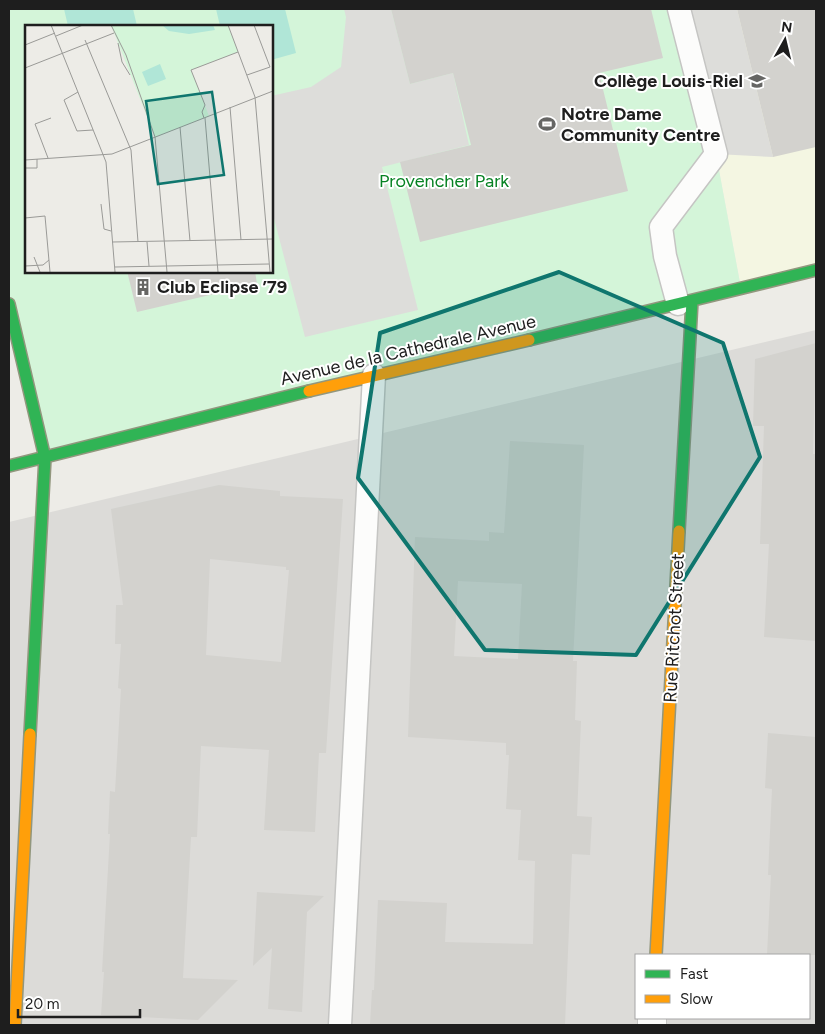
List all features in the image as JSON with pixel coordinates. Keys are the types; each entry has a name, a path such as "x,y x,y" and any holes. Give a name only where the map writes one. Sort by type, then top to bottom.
{"street":[{"name":"Avenue de la Cathedrale Avenue","path":"9,466 374,375 816,270"},
{"name":"Rue Ritchot Street","path":"656,954 685,302"},
{"path":"9,304 45,458 15,1025"}],"lane":[{"path":"679,9 716,154 662,227 664,256 685,302"},
{"path":"340,1025 374,375"}],"highlighted area":[{"path":"559,272 723,343 760,457 636,655 485,650 358,478 380,333"}],"shaded area":[{"path":"344,9 391,9 410,84 453,73 469,145 382,167 418,310 305,337 272,211 272,96 311,87 341,67 346,17"},
{"name":"Collège Louis-Riel","path":"679,9 816,9 816,270 741,288 716,154"},
{"path":"679,9 737,9 773,157 716,154"},
{"path":"816,330 816,1025 9,1025 9,522"}],"green space":[{"name":"Provencher Park","path":"9,9 679,9 716,154 741,288 45,458 9,304"},
{"path":"64,9 133,9 137,25 68,25"},
{"path":"216,9 285,9 296,53 272,60 272,25 220,25"}],"building":[{"name":"Notre Dame Community Centre","path":"391,9 651,9 663,58 599,73 628,191 420,242 400,162 471,145 453,73 410,84"},
{"path":"737,9 816,9 816,147 773,157"},
{"path":"127,272 255,272 257,284 137,312"},
{"path":"816,343 813,454 816,454 816,641 764,637 769,544 760,544 764,426 753,426 755,359"},
{"path":"510,441 584,445 573,661 577,661 575,720 581,721 577,816 592,817 590,855 572,854 565,1025 370,1025 372,990 374,990 378,900 447,903 445,942 533,944 535,861 518,860 521,810 506,809 509,755 506,755 506,743 408,737 415,537 489,541 489,532 504,533","holes":["458,581 522,584 518,659 454,656"]},
{"path":"219,485 280,491 280,496 343,499 326,753 319,753 315,832 264,830 269,750 201,746 197,837 191,837 183,978 238,980 198,1020 101,1015 110,834 108,834 110,791 115,792 121,689 118,688 121,644 115,644 116,605 123,605 111,509","holes":["210,559 286,567 286,570 289,570 281,662 206,655"]},
{"path":"768,733 816,737 816,955 767,954 771,875 768,875 772,789 765,788"},
{"path":"257,892 324,896 307,912 302,1012 268,1009 272,948 253,966"}],"traffic: fast":[{"path":"529,340 816,270"},
{"path":"679,531 692,301"},
{"path":"9,304 45,458 30,734"},
{"path":"9,466 309,391"}],"traffic: slow":[{"path":"309,391 529,340"},
{"path":"656,954 679,531"},
{"path":"15,1025 30,734"}],"place":[{"name":"Collège Louis-Riel","path":"757,81"},
{"name":"Notre Dame Community Centre","path":"547,124"},
{"name":"Club Eclipse ’79","path":"143,287"}]}
